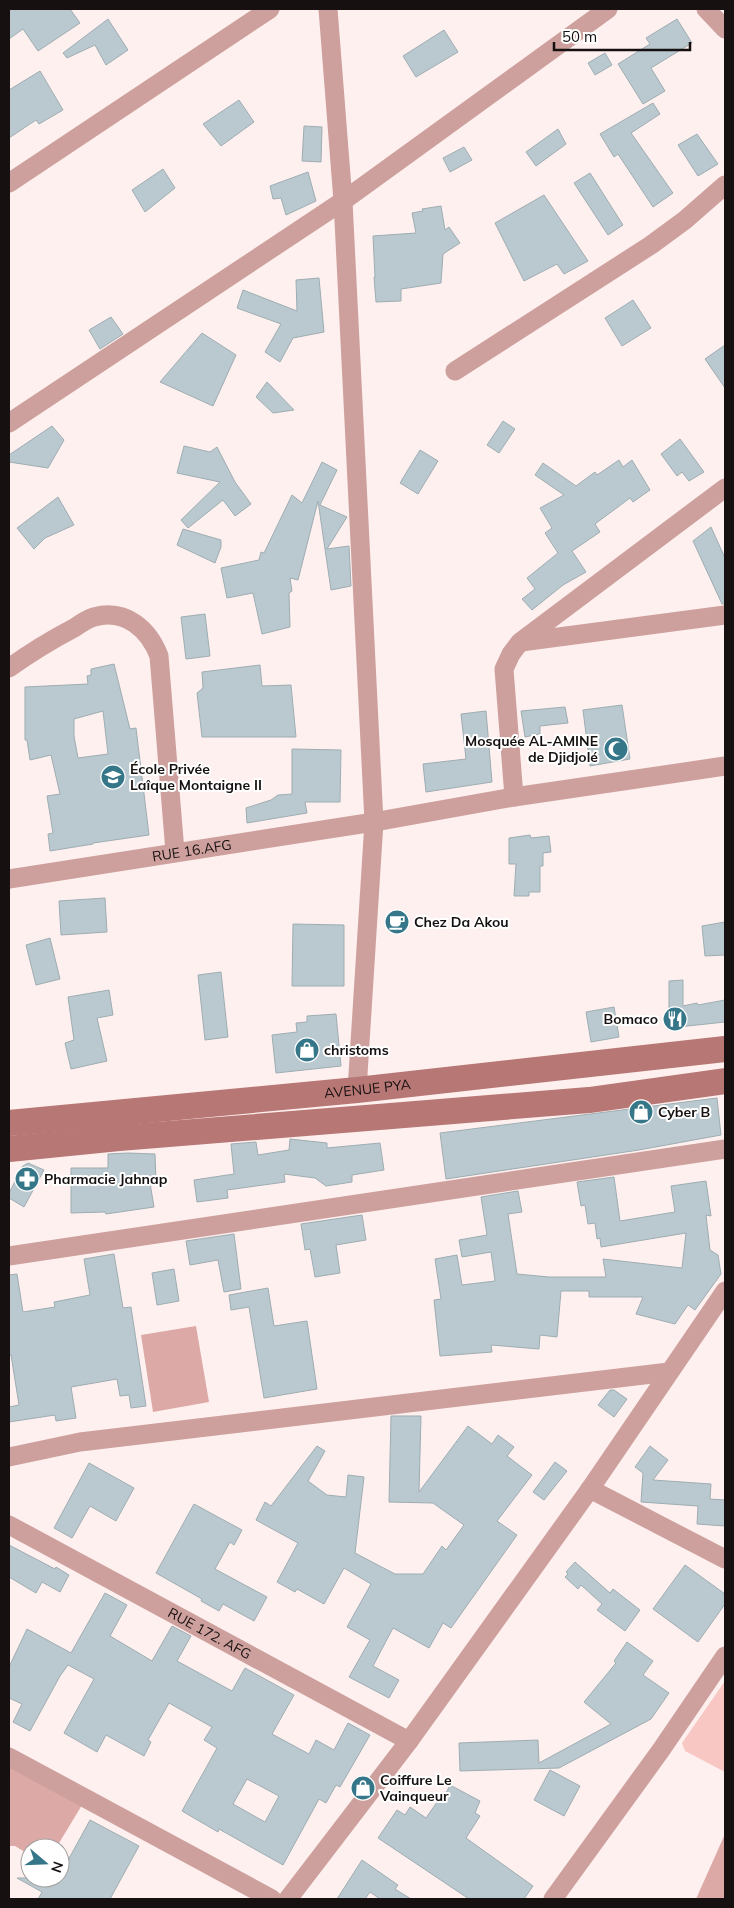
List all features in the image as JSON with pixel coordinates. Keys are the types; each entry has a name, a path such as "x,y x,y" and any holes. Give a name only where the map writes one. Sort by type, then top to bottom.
{"main road":[{"name":"AVENUE PYA","path":"10,1123 357,1090 725,1049"},
{"name":"AVENUE PYA","path":"10,1154 119,1138 590,1100 725,1081"},
{"path":"10,1123 10,1154"}],"street":[{"path":"9,183 270,9"},
{"path":"328,9 343,200 374,822 357,1090"},
{"path":"9,423 343,200 608,9"},
{"path":"706,9 725,29"},
{"path":"455,371 651,245 685,220 725,184"},
{"path":"514,797 504,669 511,654 520,642 725,488"},
{"path":"9,668 44,644 94,617 111,615 127,619 142,628 153,641 159,656 175,852"},
{"path":"520,642 725,616"},
{"name":"RUE 16.AFG","path":"9,879 374,822 514,797 725,766"},
{"path":"9,1256 725,1149"},
{"path":"288,1899 409,1741 590,1488 725,1291"},
{"path":"9,1457 80,1442 669,1372"},
{"path":"590,1488 725,1559"},
{"name":"RUE 172. AFG","path":"9,1525 409,1741"},
{"path":"553,1899 662,1750 725,1656"},
{"path":"9,1757 272,1899"}],"shaded area":[{"path":"196,1326 209,1402 153,1412 141,1335"},
{"path":"725,1681 725,1772 685,1751 682,1743"},
{"path":"9,1762 82,1805 62,1838 20,1838 20,1849 15,1846 9,1846"},
{"path":"725,1834 725,1899 696,1899"}],"building":[{"path":"9,9 70,9 80,23 38,51 23,29 9,39"},
{"path":"108,19 128,50 106,65 95,45 67,58 63,53"},
{"path":"677,19 692,43 651,68 665,91 643,104 618,64 650,44 646,38"},
{"path":"444,30 458,52 416,77 403,56"},
{"path":"605,53 612,65 595,75 588,63"},
{"path":"40,71 63,110 39,124 36,120 9,138 9,90"},
{"path":"239,100 254,122 221,146 203,124"},
{"path":"653,103 660,114 631,133 673,193 653,207 618,154 614,157 600,134"},
{"path":"304,126 322,127 321,162 302,161"},
{"path":"558,129 566,144 536,166 526,152"},
{"path":"697,134 718,164 698,176 678,145"},
{"path":"464,147 472,160 450,172 443,158"},
{"path":"163,169 175,188 145,212 132,190"},
{"path":"308,172 316,201 286,215 281,198 273,199 270,186"},
{"path":"590,173 623,225 608,235 574,183"},
{"path":"544,195 588,261 564,274 557,264 524,281 495,223"},
{"path":"441,206 445,230 449,227 460,243 443,254 441,283 401,289 401,301 376,302 373,236 416,233 412,213 423,211 422,209"},
{"path":"319,278 324,332 293,338 280,362 265,352 281,324 237,308 243,290 297,311 296,280"},
{"path":"633,300 651,328 622,346 605,318"},
{"path":"111,317 123,334 100,349 89,330"},
{"path":"202,333 236,355 213,406 160,382"},
{"path":"725,345 725,388 705,359"},
{"path":"267,382 294,410 273,413 256,397"},
{"path":"503,421 515,429 499,453 487,445"},
{"path":"52,426 64,440 48,468 9,462 9,455"},
{"path":"680,439 704,472 689,481 682,472 677,476 661,454"},
{"path":"184,446 210,452 217,447 235,482 251,504 235,516 223,500 188,528 181,520 220,482 177,473"},
{"path":"420,450 438,461 418,494 400,483"},
{"path":"619,460 623,467 632,460 650,490 633,502 630,498 595,524 600,532 572,551 586,572 563,585 532,610 522,599 535,589 527,578 558,553 545,533 552,528 540,508 564,495 535,475 543,463 576,486 595,472 597,475"},
{"path":"322,462 337,470 320,505 347,517 327,549 349,546 351,586 331,590 318,501 298,580 290,578 292,591 289,593 290,627 262,634 253,593 227,598 221,568 259,560 261,552 264,553 292,495 302,503"},
{"path":"58,497 74,525 45,538 34,549 17,528"},
{"path":"711,527 725,558 725,604 722,604 693,541"},
{"path":"183,529 221,540 221,547 215,563 177,545"},
{"path":"205,614 210,656 186,659 181,617"},
{"path":"114,664 130,729 136,728 149,835 50,851 48,834 53,833 47,796 60,794 51,755 30,760 27,740 25,740 25,687 88,684 87,676 91,675 91,669","holes":["103,711 108,754 78,758 74,736 74,719"]},
{"path":"260,665 262,686 291,685 296,737 202,737 197,693 203,688 202,672"},
{"path":"622,705 630,759 590,766 583,710"},
{"path":"565,707 568,723 540,726 540,734 525,737 521,711"},
{"path":"486,711 492,782 426,792 423,764 466,759 461,714"},
{"path":"292,749 341,750 340,802 305,802 307,813 247,823 246,808 271,800 278,795 292,794"},
{"path":"530,835 531,838 549,836 551,852 543,853 543,866 540,866 540,892 529,892 529,896 514,896 516,864 509,864 509,838"},
{"path":"105,898 107,932 61,935 59,901"},
{"path":"725,922 725,955 705,956 702,926"},
{"path":"293,924 344,925 344,986 292,986"},
{"path":"50,938 60,979 36,985 26,945"},
{"path":"221,972 228,1037 205,1040 198,975"},
{"path":"683,980 683,1006 725,1000 725,1022 669,1028 669,981"},
{"path":"109,990 113,1015 97,1018 107,1061 71,1069 65,1043 74,1040 68,997"},
{"path":"614,1007 619,1037 591,1042 586,1012"},
{"name":"christoms","path":"336,1014 341,1066 276,1073 272,1035 297,1032 296,1023 307,1022 307,1016"},
{"path":"717,1098 721,1135 639,1150 446,1179 440,1133"},
{"path":"290,1139 327,1143 327,1148 380,1143 384,1170 352,1175 352,1182 326,1186 315,1178 284,1174 285,1182 227,1190 228,1198 197,1202 194,1180 234,1174 231,1144 256,1142 258,1155 289,1150"},
{"path":"108,1154 155,1154 156,1182 150,1183 154,1207 106,1214 105,1212 71,1213 71,1168 108,1168"},
{"path":"28,1163 44,1170 24,1207 9,1198 9,1193 23,1166"},
{"path":"614,1177 620,1221 675,1212 671,1186 706,1181 711,1216 706,1215 710,1250 718,1255 721,1274 695,1310 688,1305 675,1324 636,1314 643,1297 589,1297 589,1291 561,1291 557,1337 540,1335 539,1349 491,1345 492,1352 440,1356 434,1300 441,1299 435,1259 457,1255 462,1285 495,1281 491,1252 462,1257 459,1240 487,1235 481,1197 518,1191 522,1212 508,1214 517,1274 549,1277 606,1277 603,1259 682,1268 686,1233 601,1247 600,1238 597,1239 595,1223 588,1224 585,1205 581,1206 577,1182"},
{"path":"362,1215 366,1240 336,1245 340,1273 315,1277 310,1249 305,1250 301,1224"},
{"path":"234,1234 241,1289 224,1292 218,1260 190,1265 186,1241"},
{"path":"114,1254 123,1308 131,1307 146,1406 131,1408 129,1395 120,1396 117,1379 71,1387 76,1418 56,1421 55,1415 9,1422 9,1407 19,1405 11,1355 9,1356 9,1275 17,1274 23,1312 55,1307 54,1302 90,1295 84,1259"},
{"path":"174,1269 179,1301 157,1305 152,1273"},
{"path":"268,1288 274,1326 307,1321 317,1389 264,1398 249,1307 231,1310 229,1295"},
{"path":"610,1390 614,1390 627,1399 614,1417 598,1405"},
{"path":"391,1416 421,1416 419,1492 468,1426 492,1444 498,1435 514,1447 507,1456 532,1475 497,1521 517,1535 451,1628 443,1623 429,1648 393,1628 373,1666 399,1680 389,1698 349,1677 370,1640 347,1627 371,1584 344,1568 324,1604 297,1589 295,1592 277,1582 298,1543 256,1520 265,1502 271,1506 317,1446 325,1451 308,1481 327,1495 346,1497 348,1475 364,1477 355,1553 395,1574 423,1574 442,1546 446,1550 464,1525 433,1503 389,1502"},
{"path":"650,1446 668,1460 653,1480 711,1484 710,1499 725,1500 725,1526 697,1524 698,1506 641,1502 643,1473 635,1467"},
{"path":"555,1462 567,1471 544,1500 533,1492"},
{"path":"89,1463 134,1488 116,1521 90,1506 72,1538 54,1528"},
{"path":"194,1504 242,1530 234,1545 230,1542 215,1569 267,1597 254,1621 223,1604 219,1611 156,1573"},
{"path":"9,1545 69,1575 60,1592 42,1582 36,1593 9,1577"},
{"path":"575,1562 610,1593 613,1589 640,1610 625,1631 597,1610 602,1604 581,1585 578,1589 565,1577 568,1574 566,1572"},
{"path":"685,1565 725,1594 725,1604 698,1642 653,1609"},
{"path":"105,1593 127,1605 110,1636 152,1661 172,1626 191,1636 177,1661 232,1691 245,1668 294,1695 272,1734 309,1754 316,1740 334,1750 348,1723 370,1735 340,1787 336,1785 326,1803 319,1799 283,1865 219,1829 218,1832 182,1811 217,1748 204,1740 212,1727 169,1703 148,1740 151,1742 144,1756 106,1735 97,1752 64,1733 94,1679 68,1665 30,1731 13,1722 22,1704 9,1698 9,1667 27,1629 71,1653","holes":["247,1779 279,1796 265,1822 233,1804"]},
{"path":"627,1642 653,1661 643,1675 669,1693 651,1719 559,1768 460,1771 459,1743 538,1740 539,1763 611,1724 584,1702 616,1663 614,1661"},
{"path":"550,1770 580,1786 564,1816 534,1800"},
{"path":"450,1785 480,1801 475,1813 480,1816 466,1838 533,1886 524,1899 469,1899 378,1838 397,1810 405,1815 410,1807 426,1818"},
{"path":"90,1820 139,1846 110,1899 38,1899 42,1892 35,1888 70,1888 70,1857"},
{"path":"362,1860 398,1885 395,1889 411,1899 380,1899 370,1892 365,1899 337,1899"}],"place":[{"name":"Mosquée AL-AMINE de Djidjolé","path":"616,749"},
{"name":"École Privée Laîque Montaigne II","path":"113,777"},
{"name":"Chez Da Akou","path":"397,922"},
{"name":"Bomaco","path":"675,1019"},
{"name":"christoms","path":"307,1050"},
{"name":"Cyber B","path":"641,1112"},
{"name":"Pharmacie Jahnap","path":"27,1179"},
{"name":"Coiffure Le Vainqueur","path":"363,1788"}]}
